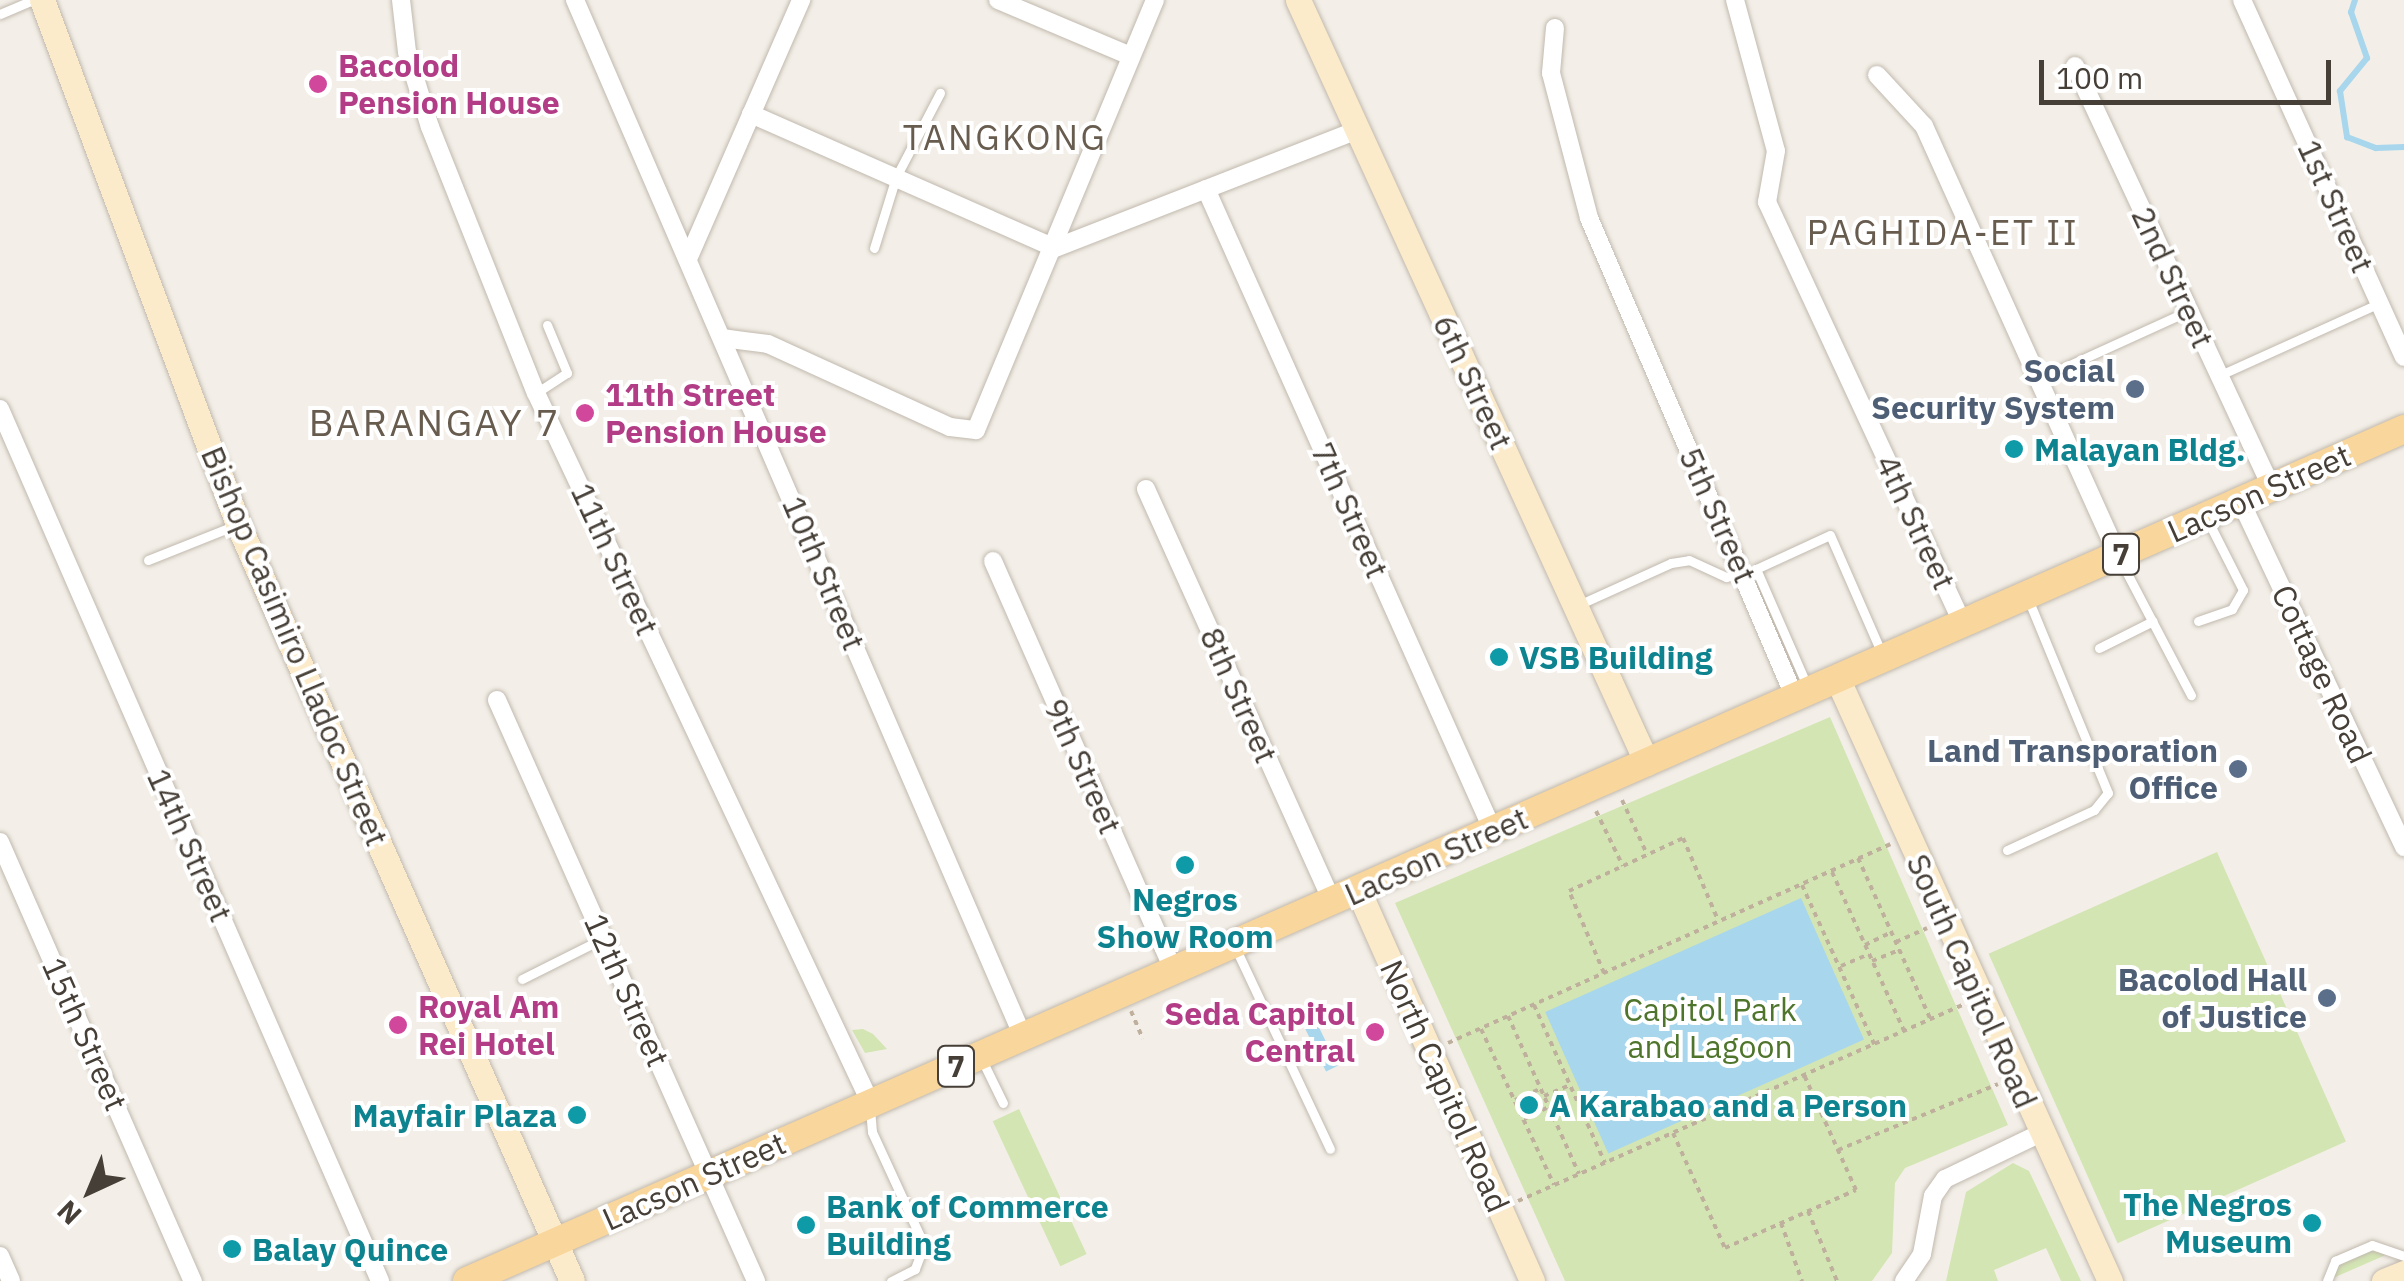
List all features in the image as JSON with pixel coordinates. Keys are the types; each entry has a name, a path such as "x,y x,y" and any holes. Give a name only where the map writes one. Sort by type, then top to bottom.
{"main road":[{"name":"Lacson Street","path":"467,1281 2404,430"}],"street":[{"name":"Bishop Casimiro Lladoc Street","path":"42,0 238,524 572,1281"},
{"name":"11th Street","path":"401,0 408,52 430,126 536,393 871,1104"},
{"name":"10th Street","path":"575,0 1023,1037"},
{"path":"688,260 801,0"},
{"path":"998,0 1128,55"},
{"path":"722,338 768,344 950,427 976,430 1055,248 1128,55 1155,0"},
{"name":"6th Street","path":"1298,0 1647,763"},
{"name":"4th Street","path":"1735,0 1776,152 1767,202 1963,624"},
{"name":"1st Street","path":"2242,0 2404,358"},
{"name":"5th Street","path":"1555,28 1551,73 1571,160 1636,332 1802,695"},
{"name":"2nd Street","path":"2075,66 2272,488"},
{"path":"1877,75 1918,114 2041,378 2118,556"},
{"path":"750,114 1055,248 1358,130"},
{"name":"7th Street","path":"1206,190 1492,831"},
{"name":"14th Street","path":"0,409 380,1281"},
{"name":"8th Street","path":"1146,490 1345,896"},
{"name":"Cottage Road","path":"2241,502 2404,846"},
{"name":"9th Street","path":"992,561 1174,971"},
{"name":"South Capitol Road","path":"1838,680 2110,1281"},
{"name":"12th Street","path":"497,700 756,1281"},
{"name":"15th Street","path":"0,842 194,1281"},
{"name":"North Capitol Road","path":"1345,896 1430,1051 1532,1281"},
{"path":"1904,1281 1922,1254 1933,1196 1946,1180 2040,1133"},
{"path":"0,1256 11,1281"},
{"path":"2384,1281 2404,1273"}],"lane":[{"path":"0,14 33,0"},
{"path":"874,248 896,177 940,92"},
{"path":"2218,376 2380,304"},
{"path":"2041,378 2188,311"},
{"path":"536,393 568,372 548,325"},
{"path":"2198,621 2232,610 2243,590 2206,517"},
{"path":"148,560 238,524"},
{"path":"1802,695 1756,569 1830,535 1884,659"},
{"path":"2118,556 2191,695"},
{"path":"1576,606 1671,563 1689,560 1726,577 1744,573"},
{"path":"2007,850 2094,810 2108,794 2027,596"},
{"path":"2099,648 2153,622"},
{"path":"522,979 604,938"},
{"path":"1234,944 1330,1150"},
{"path":"980,1056 1003,1104"},
{"path":"871,1104 872,1132 924,1245 915,1269 890,1281"},
{"path":"2327,1281 2335,1261 2372,1244 2404,1256"}],"path":[{"path":"1599,784 1647,854"},
{"path":"1599,784 1623,866"},
{"path":"1430,1051 1907,836"},
{"path":"1604,974 1569,890 1647,854 1682,838 1719,921"},
{"path":"1858,858 1930,1020"},
{"path":"1831,870 1904,1031"},
{"path":"1802,884 1874,1044"},
{"path":"1896,942 1944,919"},
{"path":"1865,945 1892,932"},
{"path":"1872,961 1899,950"},
{"path":"1839,967 1869,954"},
{"path":"1123,993 1143,1039"},
{"path":"1500,1209 1979,998"},
{"path":"1534,1005 1605,1163"},
{"path":"1508,1016 1579,1174"},
{"path":"1481,1028 1554,1185"},
{"path":"1673,1133 1725,1248 1856,1190 1804,1075"},
{"path":"1838,1150 2016,1076"},
{"path":"1544,1096 1570,1085"},
{"path":"1514,1100 1540,1089"},
{"path":"1524,1120 1549,1108"},
{"path":"1808,1211 1837,1281"},
{"path":"1781,1223 1802,1281"}],"green space":[{"name":"Capitol Park and Lagoon","path":"1830,717 2008,1125 1905,1168 1895,1183 1892,1253 1872,1281 1565,1281 1395,903"},
{"path":"2217,852 2346,1142 2118,1243 1989,954"},
{"path":"863,1029 887,1049 865,1053 852,1030"},
{"path":"1019,1109 1087,1254 1060,1266 993,1121"},
{"path":"2013,1163 2029,1171 2081,1281 2061,1281 2046,1248 1994,1270 1998,1281 1946,1281 1966,1192"},
{"path":"2376,1248 2388,1254 2333,1278 2339,1264"}],"water":[{"path":"1801,898 1864,1040 1608,1153 1545,1012"},
{"path":"1311,1011 1338,1066 1326,1072 1299,1017"}],"waterway":[{"path":"2355,0 2351,12 2367,58 2340,91 2347,137 2376,148 2404,147"}],"place":[{"name":"Bacolod Pension House","path":"318,84"},
{"name":"Social Security System","path":"2135,389"},
{"name":"11th Street Pension House","path":"585,413"},
{"name":"Malayan Bldg.","path":"2014,449"},
{"name":"VSB Building","path":"1499,657"},
{"name":"Land Transporation Office","path":"2238,769"},
{"name":"Negros Show Room","path":"1185,865"},
{"name":"Bacolod Hall of Justice","path":"2327,998"},
{"name":"Royal Am Rei Hotel","path":"398,1025"},
{"name":"Seda Capitol Central","path":"1375,1032"},
{"name":"A Karabao and a Person","path":"1529,1105"},
{"name":"Mayfair Plaza","path":"577,1115"},
{"name":"The Negros Museum","path":"2312,1223"},
{"name":"Bank of Commerce Building","path":"806,1225"},
{"name":"Balay Quince","path":"232,1249"}],"district":[{"name":"TANGKONG","path":"1005,137"},
{"name":"PAGHIDA-ET II","path":"1943,232"},
{"name":"BARANGAY 7","path":"435,422"}]}
